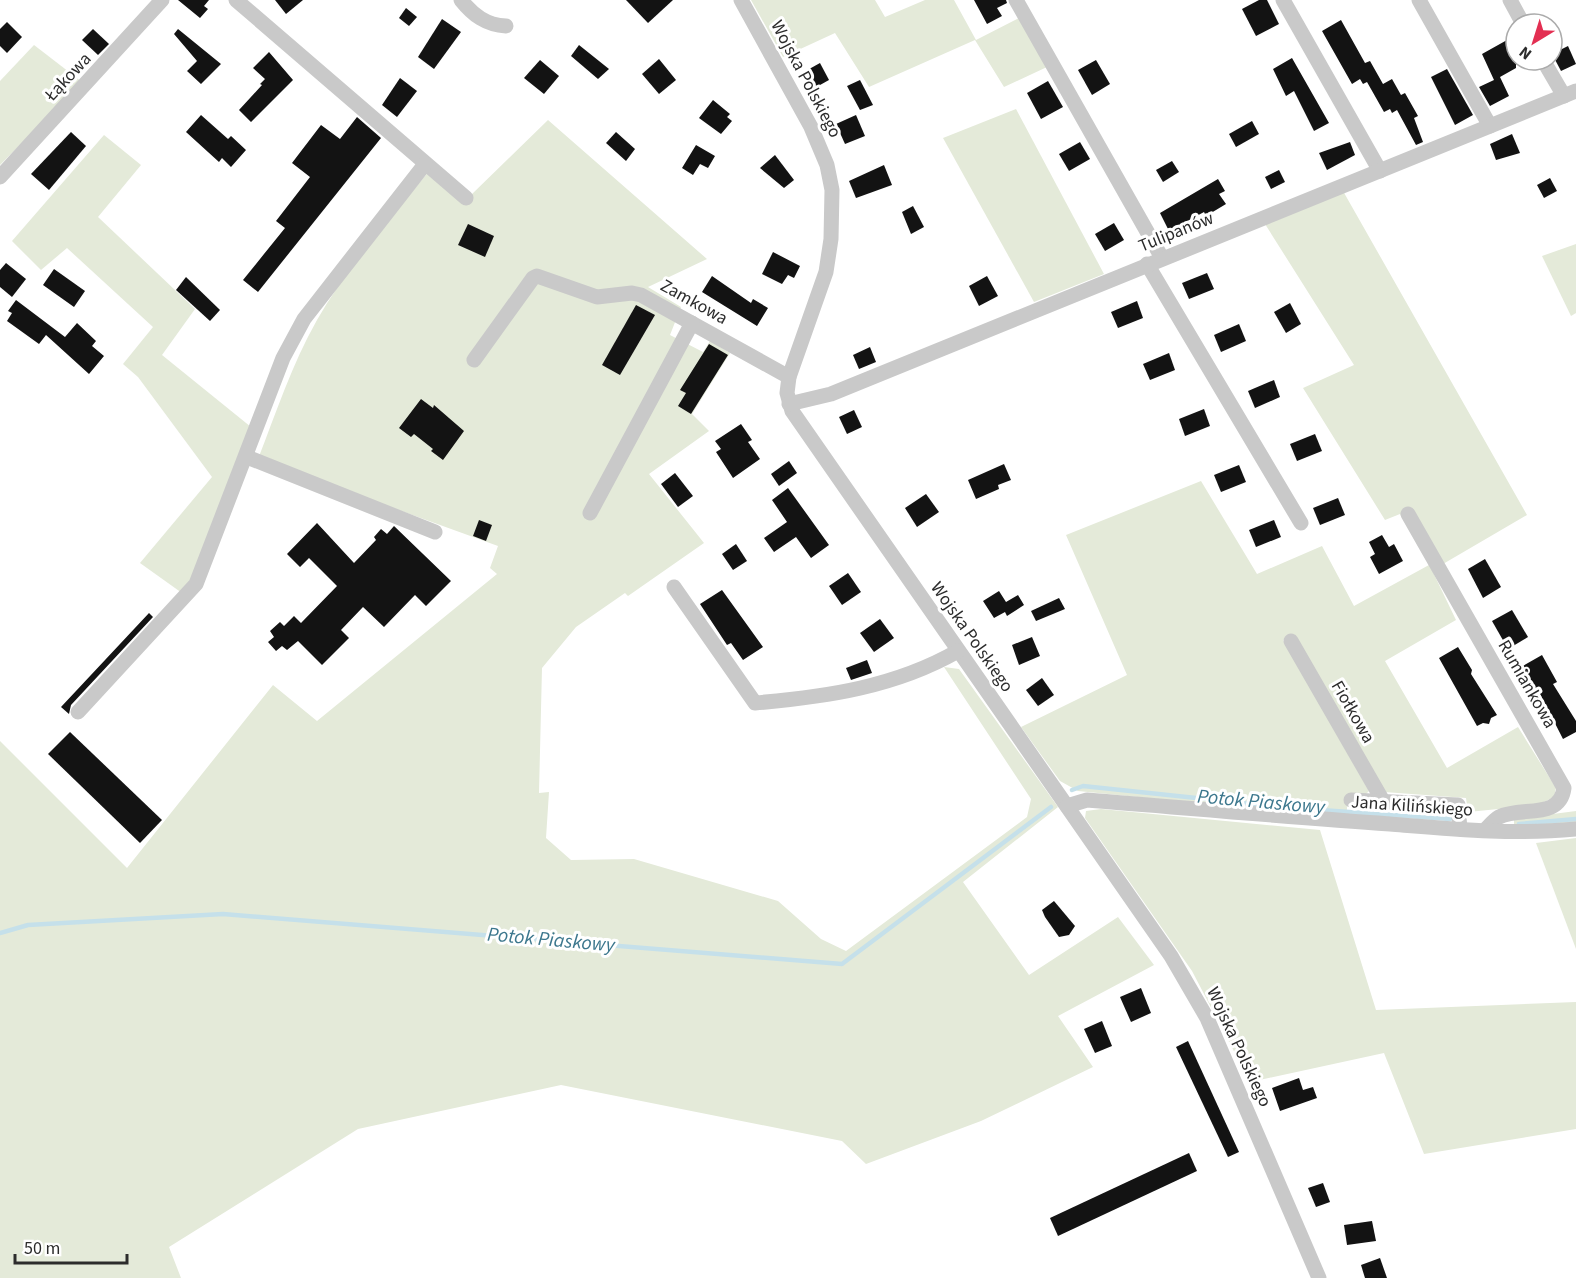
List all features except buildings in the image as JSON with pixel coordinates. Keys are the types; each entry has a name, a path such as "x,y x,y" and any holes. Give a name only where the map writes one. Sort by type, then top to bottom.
{"street":[{"name":"Łąkowa","path":"0,177 162,0"},
{"path":"236,0 466,198"},
{"path":"461,0 471,12 483,20 494,25 506,26"},
{"name":"Wojska Polskiego","path":"741,0 812,127 827,165 832,190 831,239 826,272 789,377 789,404 813,445 1171,956 1207,1018 1319,1278"},
{"path":"1016,0 1162,258"},
{"path":"1282,0 1380,171"},
{"path":"1419,0 1490,126"},
{"path":"1553,72 1570,93"},
{"name":"Tulipanów","path":"789,404 831,394 1570,93"},
{"path":"78,712 196,584 284,357 304,319 425,164"},
{"path":"1147,264 1301,523"},
{"name":"Zamkowa","path":"474,360 537,276 597,297 632,293 641,295 789,377"},
{"path":"590,513 692,323"},
{"path":"247,457 435,532"},
{"name":"Rumiankowa","path":"1408,514 1564,788 1563,798 1554,807 1499,818 1485,830"},
{"path":"674,587 754,703 807,699 866,689 934,665 958,651"},
{"name":"Fiołkowa","path":"1290,641 1383,801"},
{"name":"Jana Kilińskiego","path":"1067,806 1087,800 1460,829 1532,833 1576,829"},
{"path":"1351,800 1458,805 1460,829"}],"green space":[{"path":"751,0 875,0 885,17 925,0 954,0 976,40 1021,17 1047,67 1004,87 975,40 869,87 835,33 783,57"},
{"path":"34,45 82,82 0,165 0,81"},
{"path":"1016,109 1104,274 1034,302 943,138"},
{"path":"548,120 707,259 648,287 681,307 670,335 703,352 710,341 730,353 692,414 709,431 649,474 704,543 628,596 625,593 576,627 542,668 539,793 549,792 546,838 571,860 634,859 778,901 821,939 846,951 1027,817 1031,799 944,667 959,669 1058,807 963,882 1029,975 1118,917 1154,965 1058,1016 1093,1067 981,1121 866,1164 842,1141 561,1085 358,1129 169,1247 181,1278 0,1278 0,741 127,868 273,685 317,721 497,574 490,568 498,546 258,459 292,371 317,320 358,259 435,164 471,195"},
{"path":"104,135 141,165 98,217 195,309 162,355 251,427 192,581 182,593 140,563 212,477 138,377 123,364 153,327 67,248 41,270 12,241"},
{"path":"1343,191 1527,515 1443,564 1430,566 1456,620 1385,661 1447,768 1518,727 1556,788 1554,797 1538,805 1468,812 1466,798 1384,792 1292,635 1283,640 1369,791 1364,796 1347,795 1347,816 1078,791 1060,781 1021,727 1127,675 1066,535 1201,481 1257,574 1322,546 1354,606 1429,565 1400,514 1385,520 1303,388 1354,365 1265,224"},
{"path":"1576,244 1576,313 1571,316 1542,256"},
{"path":"1101,809 1320,830 1376,1010 1576,1002 1576,1129 1424,1154 1384,1053 1250,1082 1192,971 1085,818 1086,811"},
{"path":"1576,811 1576,824 1514,827 1514,819"},
{"path":"1576,838 1576,949 1536,843"}],"waterway":[{"name":"Potok Piaskowy","path":"1072,790 1083,786 1292,808 1450,819"},
{"name":"Potok Piaskowy","path":"0,933 28,925 223,914 842,964 1051,807"},
{"name":"Potok Piaskowy","path":"1519,824 1576,819"}]}
